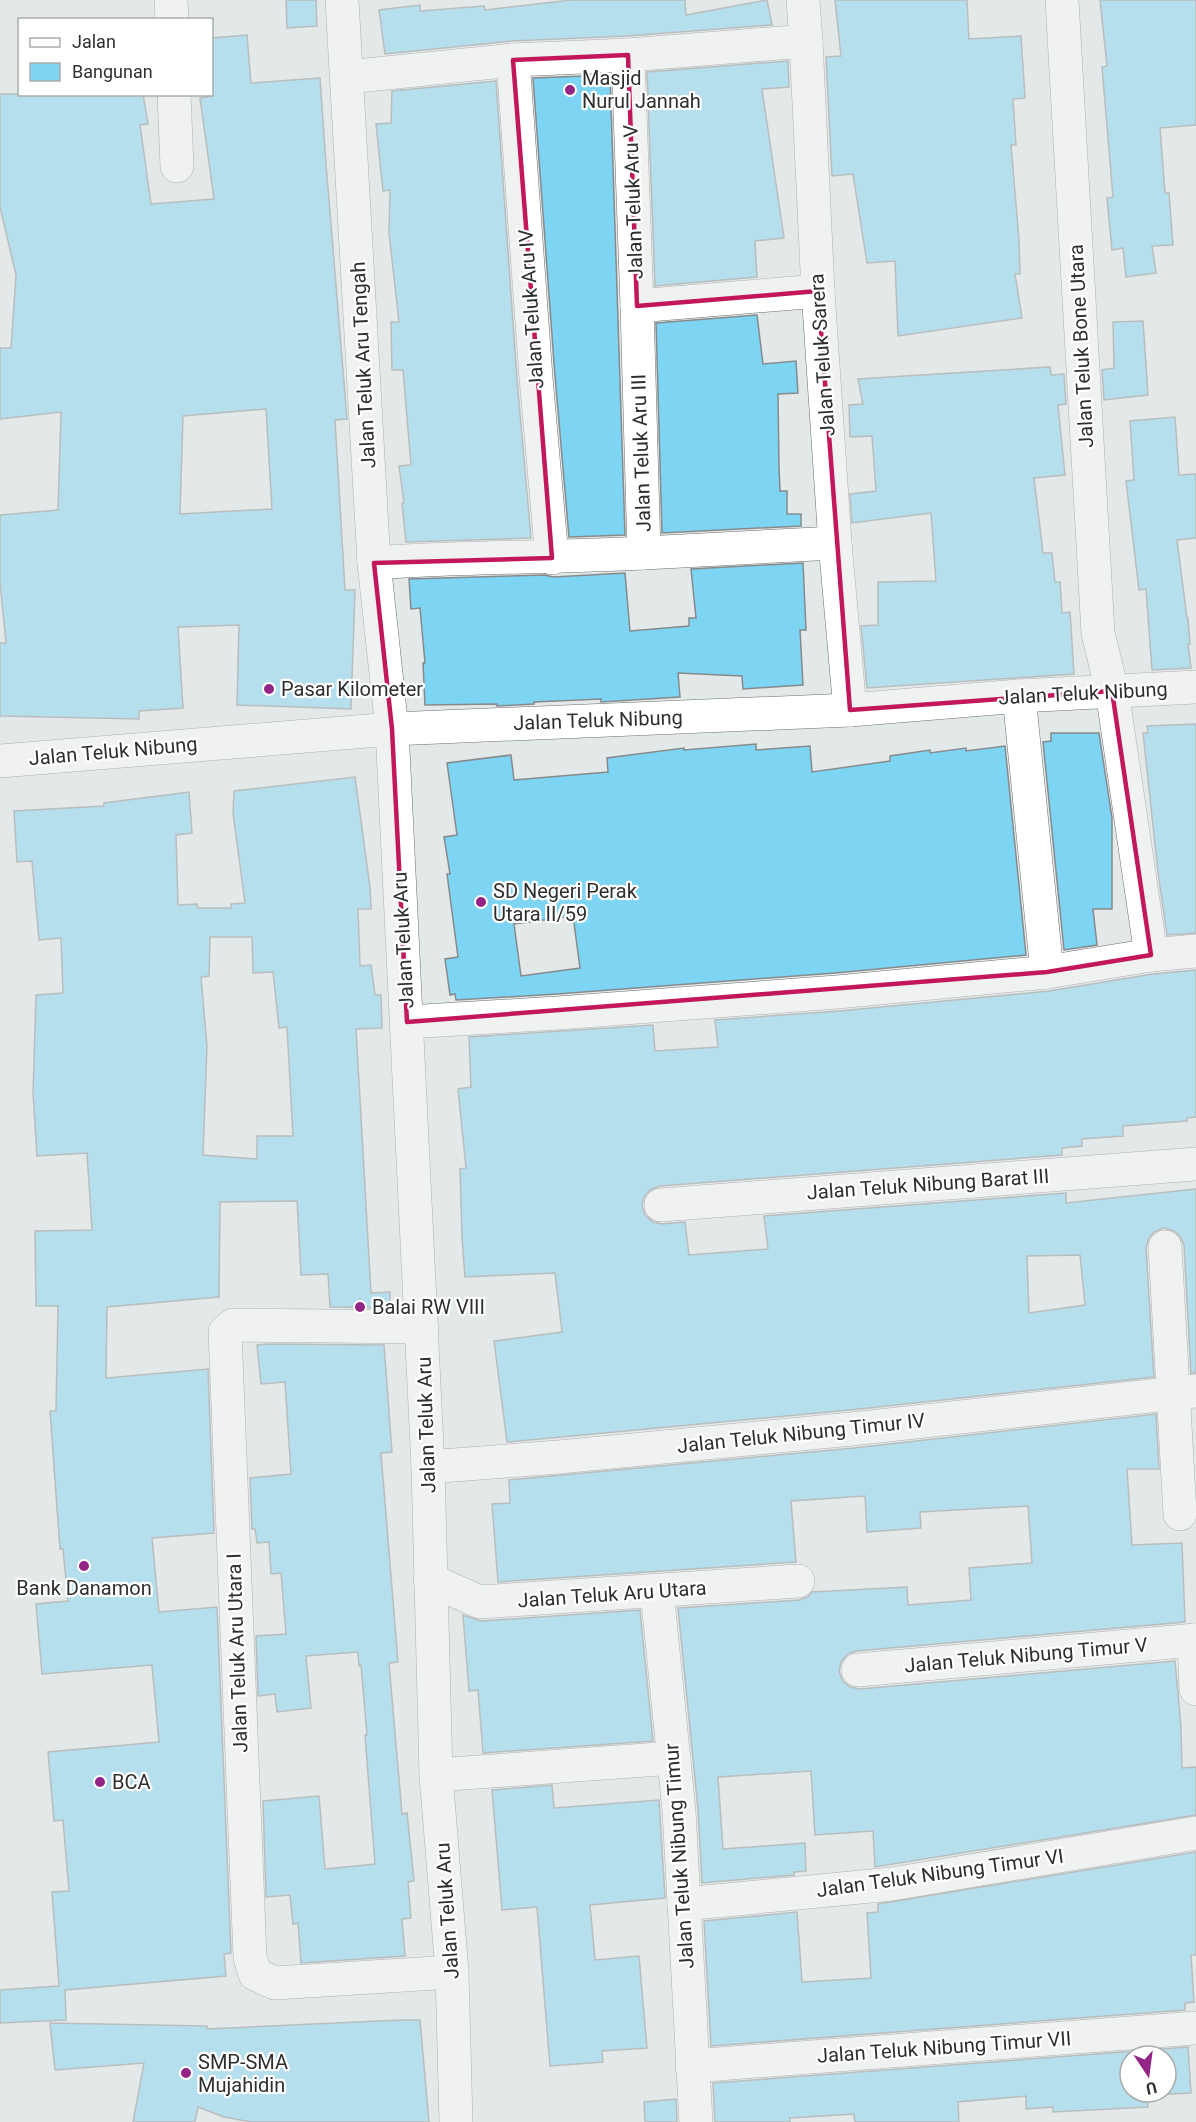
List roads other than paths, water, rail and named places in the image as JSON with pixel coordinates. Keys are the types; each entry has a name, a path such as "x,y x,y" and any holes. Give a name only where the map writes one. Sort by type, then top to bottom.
{"street":[{"path":"171,0 172,18"},
{"name":"Jalan Teluk Aru Tengah","path":"342,0 374,563 392,729"},
{"name":"Jalan Teluk Sarera","path":"803,0 818,291 835,543 850,710"},
{"name":"Jalan Teluk Bone Utara","path":"1062,0 1098,633 1112,691 1150,955"},
{"path":"347,77 513,60 628,55 806,41"},
{"name":"Jalan Teluk Aru V","path":"628,55 637,306 818,291"},
{"name":"Jalan Teluk Aru IV","path":"513,60 536,378 552,558"},
{"path":"174,96 177,166"},
{"name":"Jalan Teluk Aru III","path":"637,306 644,553 835,543"},
{"path":"374,563 644,553"},
{"name":"Jalan Teluk Nibung","path":"0,760 392,729 850,710 1019,696 1196,687"},
{"path":"1019,696 1047,972"},
{"name":"Jalan Teluk Aru","path":"392,729 428,1467 436,1775 452,1972 456,2122"},
{"path":"407,1022 826,993 1047,972 1150,955 1196,951"},
{"name":"Jalan Teluk Nibung Barat III","path":"661,1205 1196,1164"},
{"path":"1165,1247 1185,1392 1180,1514"},
{"name":"Jalan Teluk Aru Utara I","path":"422,1327 233,1325 225,1332 250,1957 255,1974 276,1983 452,1972"},
{"name":"Jalan Teluk Nibung Timur IV","path":"428,1467 852,1429 1185,1392"},
{"name":"Jalan Teluk Aru Utara","path":"430,1580 480,1602 798,1581"},
{"name":"Jalan Teluk Nibung Timur","path":"657,1591 679,1810 696,2122"},
{"path":"1195,1640 1196,1689"},
{"name":"Jalan Teluk Nibung Timur V","path":"858,1670 1195,1640"},
{"path":"436,1775 674,1758"},
{"name":"Jalan Teluk Nibung Timur VI","path":"684,1904 892,1884 1196,1833"},
{"name":"Jalan Teluk Nibung Timur VII","path":"692,2066 1196,2028"}],"place":[{"name":"Masjid Nurul Jannah","path":"570,90"},
{"name":"Pasar Kilometer","path":"269,689"},
{"name":"SD Negeri Perak Utara II/59","path":"481,902"},
{"name":"Balai RW VIII","path":"360,1307"},
{"name":"Bank Danamon","path":"84,1566"},
{"name":"BCA","path":"100,1782"},
{"name":"SMP-SMA Mujahidin","path":"186,2073"}]}
